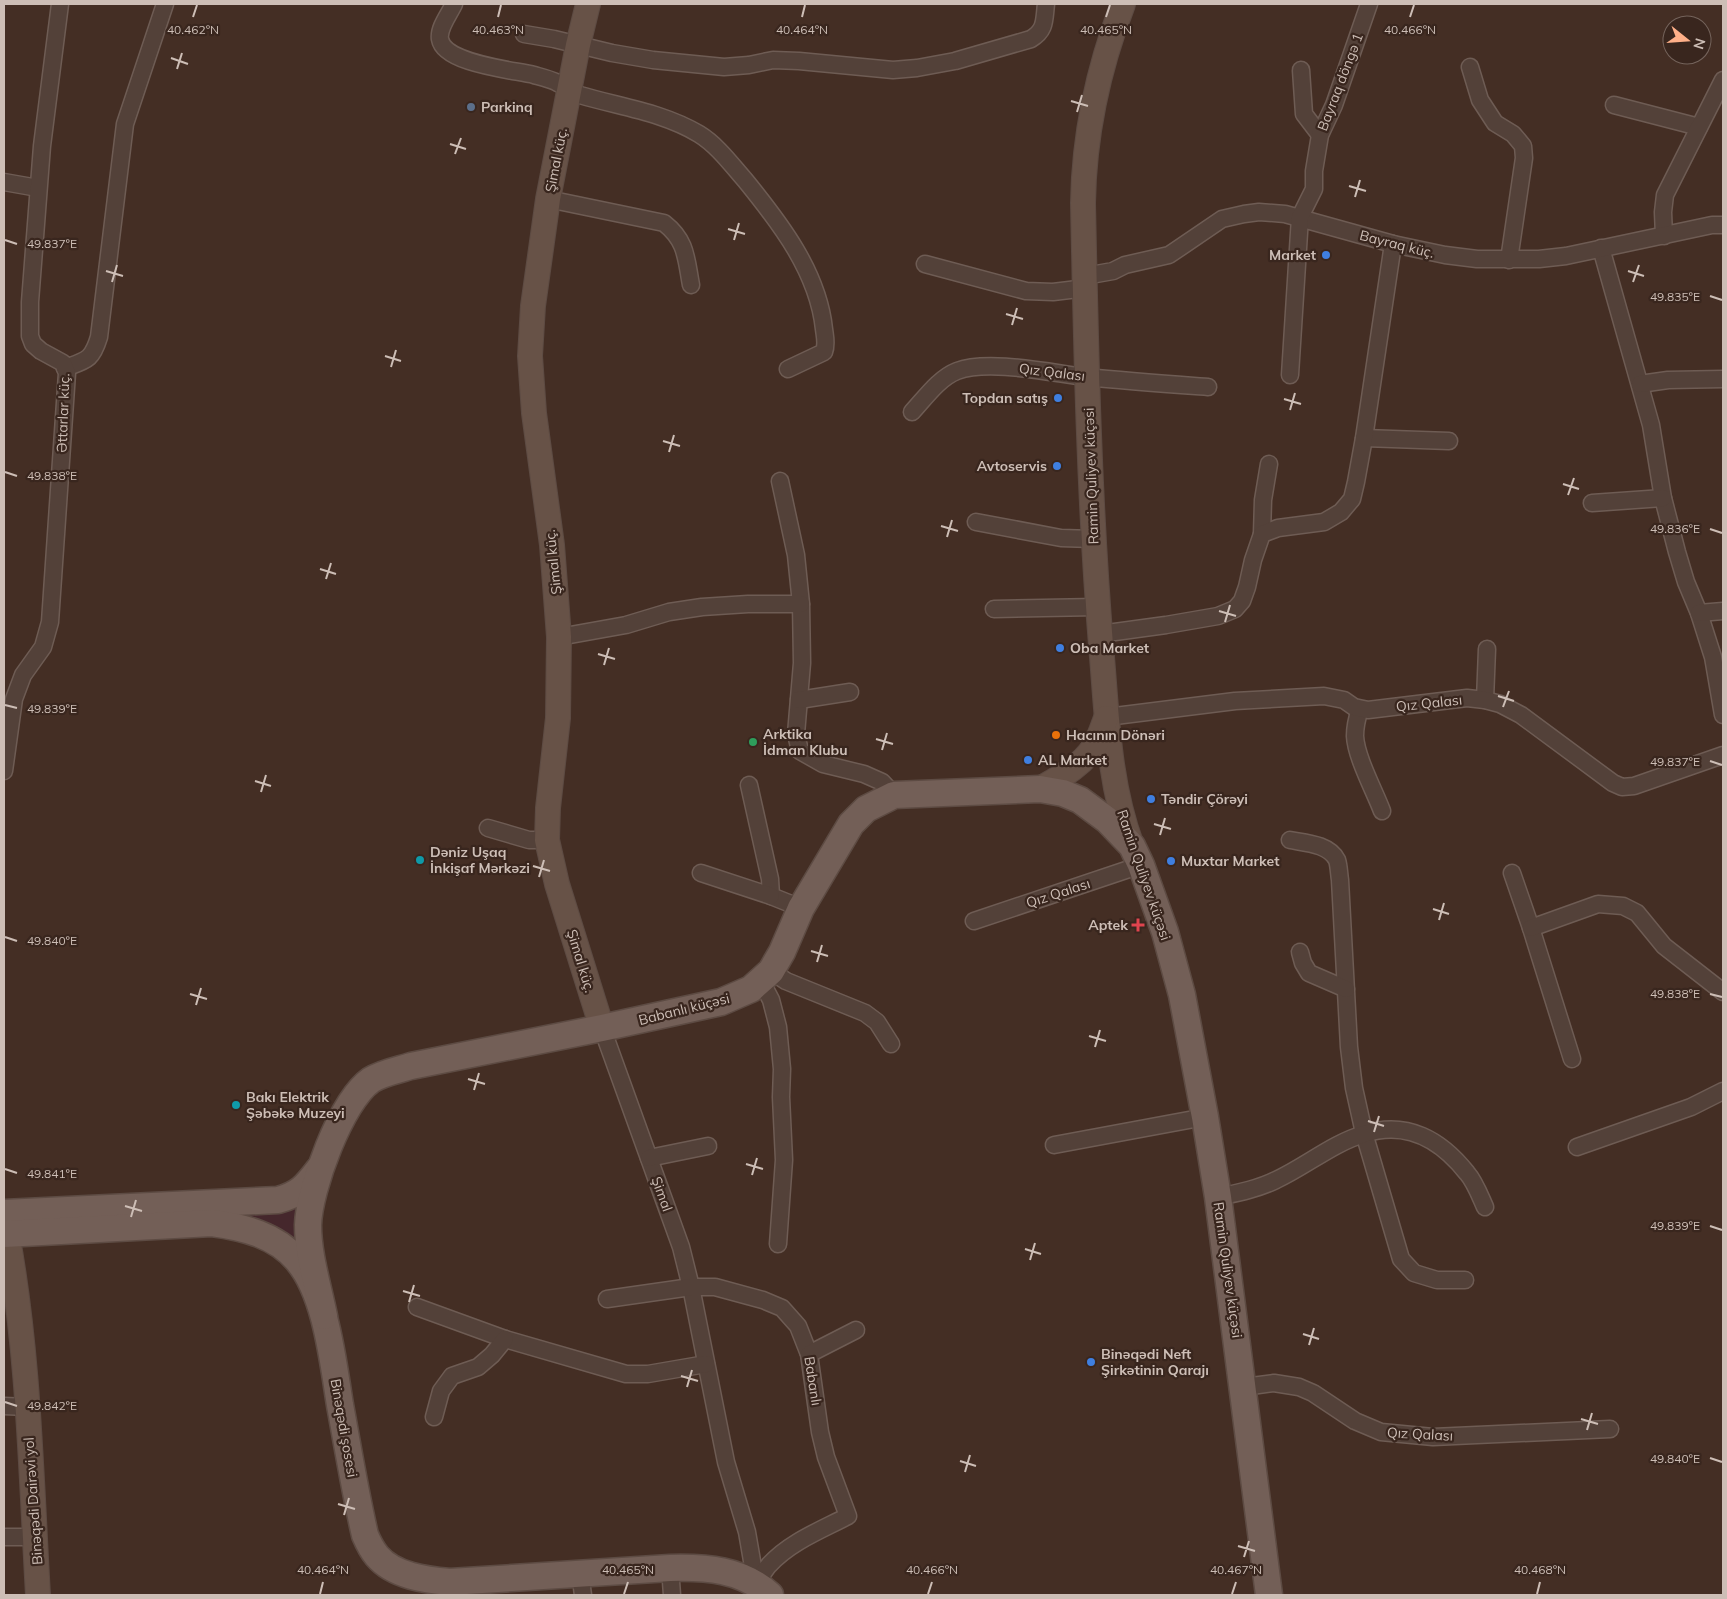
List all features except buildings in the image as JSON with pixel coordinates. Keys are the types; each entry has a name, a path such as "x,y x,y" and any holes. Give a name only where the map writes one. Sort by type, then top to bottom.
{"main road":[{"path":"766,976 782,952 801,908 851,824 866,809 894,795 1040,789 1063,793 1080,800 1107,820 1137,856"},
{"name":"Ramin Quliyev küçəsi","path":"1137,856 1165,932 1182,995 1205,1117 1244,1387 1269,1595"},
{"name":"Babanlı küçəsi","path":"320,1168 348,1108 359,1092 371,1080 411,1066 721,1002 751,988 766,976"},
{"path":"5,1226 278,1200 292,1196 304,1189 320,1168"},
{"path":"320,1168 308,1222 308,1237 324,1316"},
{"name":"Binəqədi şosesi","path":"5,1226 212,1223 233,1226 266,1237 292,1255 307,1275 324,1316 365,1536 377,1556 392,1568 414,1577 434,1581 451,1589 581,1584 670,1568 698,1567 736,1574 763,1590"}],"street":[{"name":"Əttarlar küç.","path":"4,769 14,699 23,675 43,647 50,622 67,379 65,368 60,361 33,344 30,336 30,302 38,188 60,4"},
{"path":"65,368 87,360 96,349 125,124 165,4"},
{"path":"454,4 441,30 440,38 443,46 474,63 533,75 556,82 570,91 594,99 648,112 677,122 701,135 719,150 758,195 791,240 810,276 823,317 826,345 824,352 788,369"},
{"name":"Şimal küç.","path":"588,4 578,45 548,199 533,306 530,356 534,413 552,545 559,637 558,718 548,808 547,840 557,884 602,1028"},
{"path":"524,34 653,60 724,67 749,65 773,60 893,70 917,68 963,59 1031,39 1040,34 1044,24 1046,4"},
{"name":"Ramin Quliyev küçəsi","path":"1123,4 1106,51 1096,88 1089,127 1084,166 1085,282 1093,539 1111,764 1123,823 1137,856"},
{"name":"Bayraq döngə 1","path":"1300,217 1314,189 1314,171 1320,135 1334,105 1369,4"},
{"path":"1470,67 1480,100 1495,123 1513,134 1523,146 1524,158 1509,260"},
{"path":"1301,70 1304,114 1320,135"},
{"path":"1664,236 1663,212 1665,196 1723,80"},
{"path":"1614,105 1699,127"},
{"path":"4,182 38,188"},
{"path":"548,199 664,223 681,240 691,285"},
{"name":"Bayraq küç.","path":"924,264 1026,291 1053,292 1125,266 1168,255 1222,219 1259,212 1300,217 1393,244 1445,255 1509,260 1566,256 1723,225"},
{"path":"1290,374 1300,217"},
{"path":"1262,534 1278,528 1324,522 1341,512 1352,498 1364,438 1393,244"},
{"path":"1601,248 1651,425 1663,498 1681,567 1699,613 1712,657 1723,716"},
{"name":"Qız Qalası","path":"912,412 944,379 958,371 981,367 1007,367 1088,377 1208,387"},
{"path":"1640,384 1668,380 1723,379"},
{"path":"1364,438 1449,441"},
{"path":"1100,634 1210,618 1235,609 1242,601 1247,588 1253,560 1262,534 1263,500 1269,464"},
{"path":"780,481 796,555 800,604 802,663 796,734 800,751 823,764 864,774 882,782 894,795"},
{"path":"1592,503 1663,498"},
{"path":"976,522 1061,538 1093,539"},
{"path":"559,637 611,628 669,612 702,606 800,604"},
{"path":"994,609 1097,607"},
{"path":"1699,613 1723,611"},
{"path":"1485,700 1487,649"},
{"path":"799,700 850,692"},
{"path":"1040,789 1070,772 1083,760 1094,746 1107,717 1235,702 1324,696 1344,700 1360,709 1356,723 1355,737 1357,749 1382,811"},
{"name":"Qız Qalası","path":"1360,709 1467,698 1500,704 1521,715 1613,783 1622,787 1634,786 1723,755"},
{"path":"749,785 770,878 771,896"},
{"path":"488,828 529,840 547,840"},
{"path":"1290,840 1329,850 1337,860 1340,880 1349,1047 1354,1088 1364,1133 1401,1259 1414,1272 1437,1280 1465,1280"},
{"name":"Qız Qalası","path":"974,921 1137,856"},
{"path":"701,873 801,908"},
{"path":"1512,873 1572,1059"},
{"path":"1531,928 1598,904 1623,906 1637,913 1664,946 1723,992"},
{"path":"1300,952 1303,963 1309,973 1346,989"},
{"path":"778,1244 784,1160 781,1097 782,1069 778,1027 766,976 786,981 865,1013 877,1022 891,1044"},
{"name":"Şimal","path":"602,1028 681,1247 691,1287 726,1462 763,1590"},
{"path":"1577,1147 1691,1107 1723,1091"},
{"path":"1054,1145 1205,1117"},
{"path":"1218,1197 1261,1187 1275,1181 1338,1145 1364,1133 1393,1129 1428,1138 1443,1149 1468,1174 1485,1207"},
{"path":"649,1158 708,1146"},
{"name":"Binəqədi Dairəvi yol","path":"5,1226 16,1284 15,1407 35,1537 38,1595"},
{"name":"Babanlı","path":"607,1299 691,1287 716,1288 763,1300 782,1308 798,1326 809,1354 820,1432 826,1457 838,1494 848,1516 804,1538 782,1553 769,1565 763,1590"},
{"path":"417,1307 505,1339 626,1374 648,1374 706,1364"},
{"path":"809,1354 856,1330"},
{"path":"434,1417 441,1391 452,1376 478,1367 492,1355 505,1339"},
{"name":"Qız Qalası","path":"1244,1387 1274,1383 1299,1387 1313,1393 1355,1421 1382,1432 1398,1434 1433,1438 1610,1429"},
{"path":"4,1537 35,1537"},
{"path":"670,1568 672,1595"}],"shaded area":[{"path":"302,1202 303,1250 216,1214 260,1215 285,1211"}],"place":[{"name":"Parkinq","path":"471,107"},
{"name":"Market","path":"1326,255"},
{"name":"Topdan satış","path":"1058,398"},
{"name":"Avtoservis","path":"1057,466"},
{"name":"Oba Market","path":"1060,648"},
{"name":"Hacının Dönəri","path":"1056,735"},
{"name":"Arktika İdman Klubu","path":"753,742"},
{"name":"AL Market","path":"1028,760"},
{"name":"Təndir Çörəyi","path":"1151,799"},
{"name":"Dəniz Uşaq İnkişaf Mərkəzi","path":"420,860"},
{"name":"Muxtar Market","path":"1171,861"},
{"name":"Aptek","path":"1138,925"},
{"name":"Bakı Elektrik Şəbəkə Muzeyi","path":"236,1105"},
{"name":"Binəqədi Neft Şirkətinin Qarajı","path":"1091,1362"}]}
